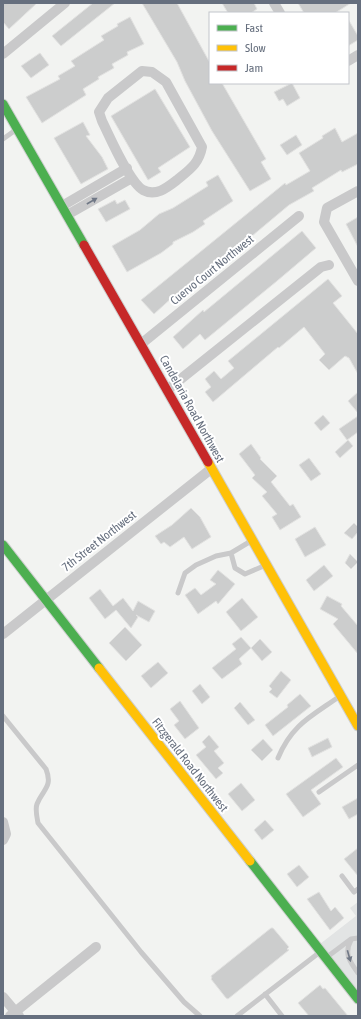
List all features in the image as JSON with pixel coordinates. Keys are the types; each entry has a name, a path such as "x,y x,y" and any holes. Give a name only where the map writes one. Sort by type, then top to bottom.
{"main road":[{"name":"Candelaria Road Northwest","path":"3,104 142,344 211,469 358,726"},
{"name":"Fitzgerald Road Northwest","path":"3,545 358,999"}],"street":[{"path":"3,54 65,3"},
{"path":"274,3 279,12"},
{"path":"349,60 358,56"},
{"path":"142,71 152,72 166,82 202,147 201,154 197,164 165,190 157,192 144,191 132,178 102,122 99,112 108,98 142,71"},
{"path":"62,206 127,168"},
{"path":"67,215 132,178"},
{"path":"358,191 327,208 324,222 358,281"},
{"name":"Cuervo Court Northwest","path":"142,344 298,216"},
{"path":"167,390 322,267 329,265"},
{"name":"7th Street Northwest","path":"3,634 211,469"},
{"path":"3,822 5,837"},
{"path":"3,997 15,1015 96,947"}],"lane":[{"path":"3,139 17,128"},
{"path":"178,593 185,573 196,565 216,556 231,553 252,540"},
{"path":"231,553 235,568 245,574 266,565"},
{"path":"278,758 291,733 302,723 340,696"},
{"path":"3,716 46,769 50,778 46,790 36,805 38,823 141,952 184,1002 200,1016"},
{"path":"319,792 358,765"},
{"path":"342,876 354,892 358,889"},
{"path":"237,1016 265,994 323,955 351,939 358,938"},
{"path":"351,939 347,948 348,957 358,973"},
{"path":"265,994 282,1016"}],"shaded area":[{"path":"358,902 358,991 320,944 356,916 350,908"}],"building":[{"path":"3,3 37,3 9,29 3,22"},
{"path":"93,3 115,3 61,46 52,36"},
{"path":"142,3 177,3 209,61 209,84 223,84 266,159 261,162 271,179 250,191 212,131 185,81 177,62"},
{"path":"222,3 254,3 257,9 252,12 227,12"},
{"path":"298,3 351,3 337,12 303,12"},
{"path":"130,17 144,44 127,52 128,55 112,64 114,68 98,77 99,79 83,89 86,95 42,123 26,97 60,79 58,76 75,66 71,61 104,40 101,36 118,26 117,24"},
{"path":"349,21 358,36 358,40 349,45"},
{"path":"40,53 49,65 31,78 21,66"},
{"path":"293,84 300,98 287,106 283,99 279,101 274,92"},
{"path":"155,89 190,147 158,168 161,172 148,180 111,116"},
{"path":"83,122 90,135 86,136 102,157 108,169 81,184 54,138"},
{"path":"335,128 342,142 358,133 358,164 342,172 341,170 312,188 314,191 289,205 221,262 220,260 177,298 175,295 154,314 141,300 285,183 286,185 310,171 299,153 323,138 322,136"},
{"path":"296,135 302,145 287,155 280,145"},
{"path":"218,175 233,201 203,221 205,224 173,242 173,244 161,253 127,272 112,246 140,230 159,214 173,208 208,186 206,182"},
{"path":"115,200 117,204 125,200 130,209 106,222 98,209"},
{"path":"358,217 358,247 346,224"},
{"path":"302,231 316,248 205,340 200,334 183,349 173,337 203,310 204,312"},
{"path":"328,279 342,296 333,303 358,334 358,374 349,358 345,356 329,370 319,360 325,354 304,327 213,402 205,392 211,387 205,379 214,371 221,379 234,368 228,361"},
{"path":"358,392 358,413 348,401"},
{"path":"323,415 330,423 321,431 314,423"},
{"path":"358,416 358,432 347,440 339,429"},
{"path":"348,440 353,446 340,458 335,452"},
{"path":"251,444 261,458 260,459 277,476 271,482 290,506 293,504 301,517 280,530 272,517 277,514 262,496 267,492 252,478 255,475 239,454"},
{"path":"309,458 321,474 311,481 299,465"},
{"path":"191,508 200,517 211,537 192,549 184,537 170,547 164,542 161,544 155,536 172,525"},
{"path":"354,523 358,527 358,532 352,539 344,533"},
{"path":"315,527 326,545 305,557 295,539"},
{"path":"350,554 358,562 351,569 345,563"},
{"path":"324,565 333,576 314,591 306,580"},
{"path":"218,570 235,584 218,604 216,601 198,614 185,595 195,588 201,595 216,584 210,580"},
{"path":"100,589 113,606 123,598 133,611 138,601 155,611 149,622 136,615 138,617 131,628 116,610 105,619 89,598"},
{"path":"327,596 342,604 341,606 358,626 358,654 333,624 338,619 320,609"},
{"path":"242,598 258,617 241,631 226,612"},
{"path":"125,627 142,645 126,661 109,643"},
{"path":"241,637 251,648 239,659 242,664 222,679 212,668 236,649 232,644"},
{"path":"260,639 272,652 262,661 251,648"},
{"path":"158,662 168,673 151,688 141,676"},
{"path":"281,671 291,680 277,698 269,692 272,689 269,686"},
{"path":"200,684 210,697 202,704 192,691"},
{"path":"300,694 311,706 273,736 265,725 288,707 287,705"},
{"path":"180,701 199,728 185,739 174,725 179,721 170,709"},
{"path":"240,702 255,720 248,725 234,708"},
{"path":"209,735 219,747 214,751 224,763 218,768 223,773 216,779 196,755 206,747 202,742"},
{"path":"328,738 332,747 312,757 308,748"},
{"path":"263,739 273,750 262,761 251,750"},
{"path":"336,758 343,767 311,790 321,804 303,817 286,794"},
{"path":"241,783 255,800 242,811 228,794"},
{"path":"358,798 358,814 349,819 342,807"},
{"path":"265,820 274,830 262,840 254,830"},
{"path":"358,848 358,876 344,859"},
{"path":"299,865 309,877 297,887 287,874"},
{"path":"319,892 331,911 335,907 344,918 330,930 307,899"},
{"path":"271,928 273,928 289,947 287,949 289,950 228,999 226,998 211,979 211,976"},
{"path":"320,985 323,989 325,988 348,1016 309,1016 298,1003"}],"traffic: fast":[{"path":"3,104 84,245"},
{"path":"3,545 99,668"},
{"path":"250,861 358,999"}],"traffic: slow":[{"path":"208,462 358,726"},
{"path":"99,668 250,861"}],"traffic: jam":[{"path":"84,245 208,462"}]}
